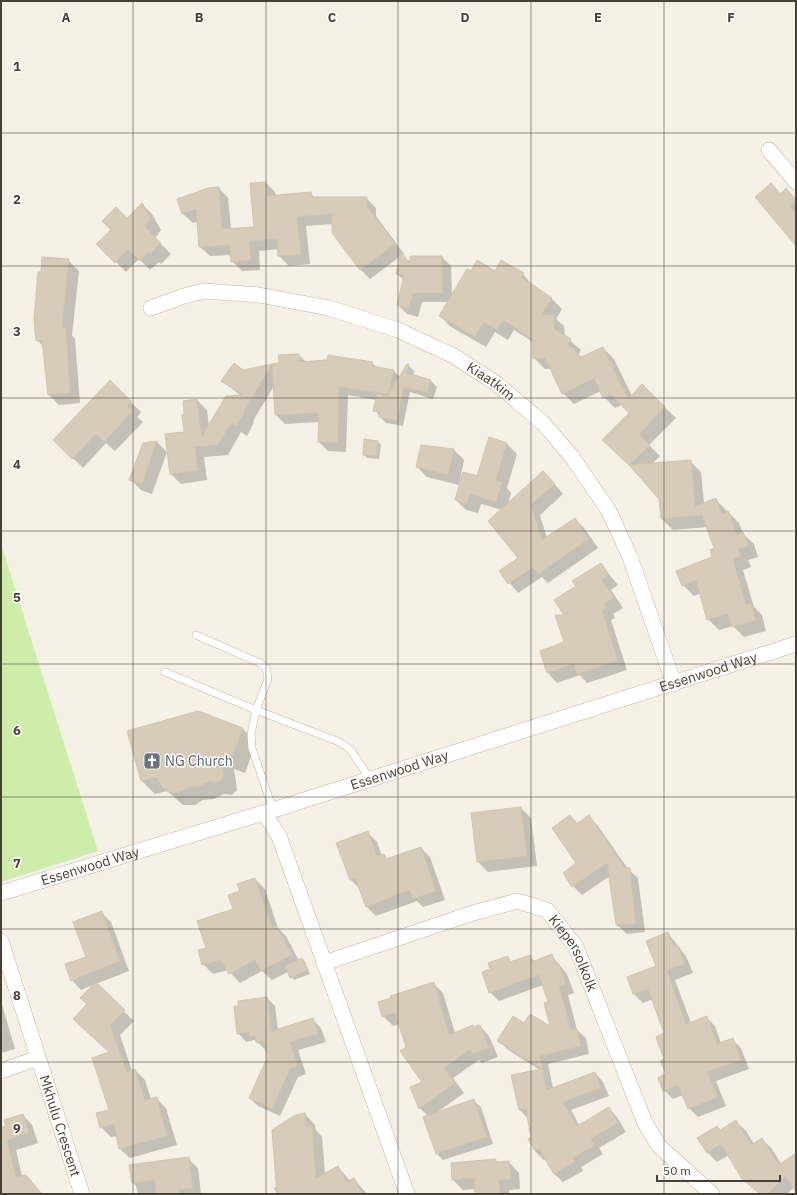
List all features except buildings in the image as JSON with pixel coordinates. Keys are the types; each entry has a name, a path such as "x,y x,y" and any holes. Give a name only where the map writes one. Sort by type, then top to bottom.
{"street":[{"path":"769,150 793,172"},
{"name":"Kiaatkim","path":"151,308 184,296 204,291 259,295 329,308 398,330 454,356 497,384 543,423 572,457 609,511 630,557 674,684"},
{"name":"Essenwood Way","path":"1,893 268,812 796,644"},
{"path":"268,812 279,836 407,1194"},
{"name":"Kiepersolkolk","path":"324,962 473,913 517,901 547,910 576,947 645,1124 659,1146 712,1194"},
{"name":"Mkhulu Crescent","path":"1,941 82,1194"},
{"name":"Mkhulu Crescent","path":"1,1071 38,1058"}],"lane":[{"path":"196,635 260,663 266,668 268,679 256,710 251,734 252,748 268,812"},
{"path":"165,672 256,710 337,741 350,749 370,779"}],"green space":[{"path":"1,544 98,851 1,882"}],"place":[{"name":"NG Church","path":"152,761"}]}
